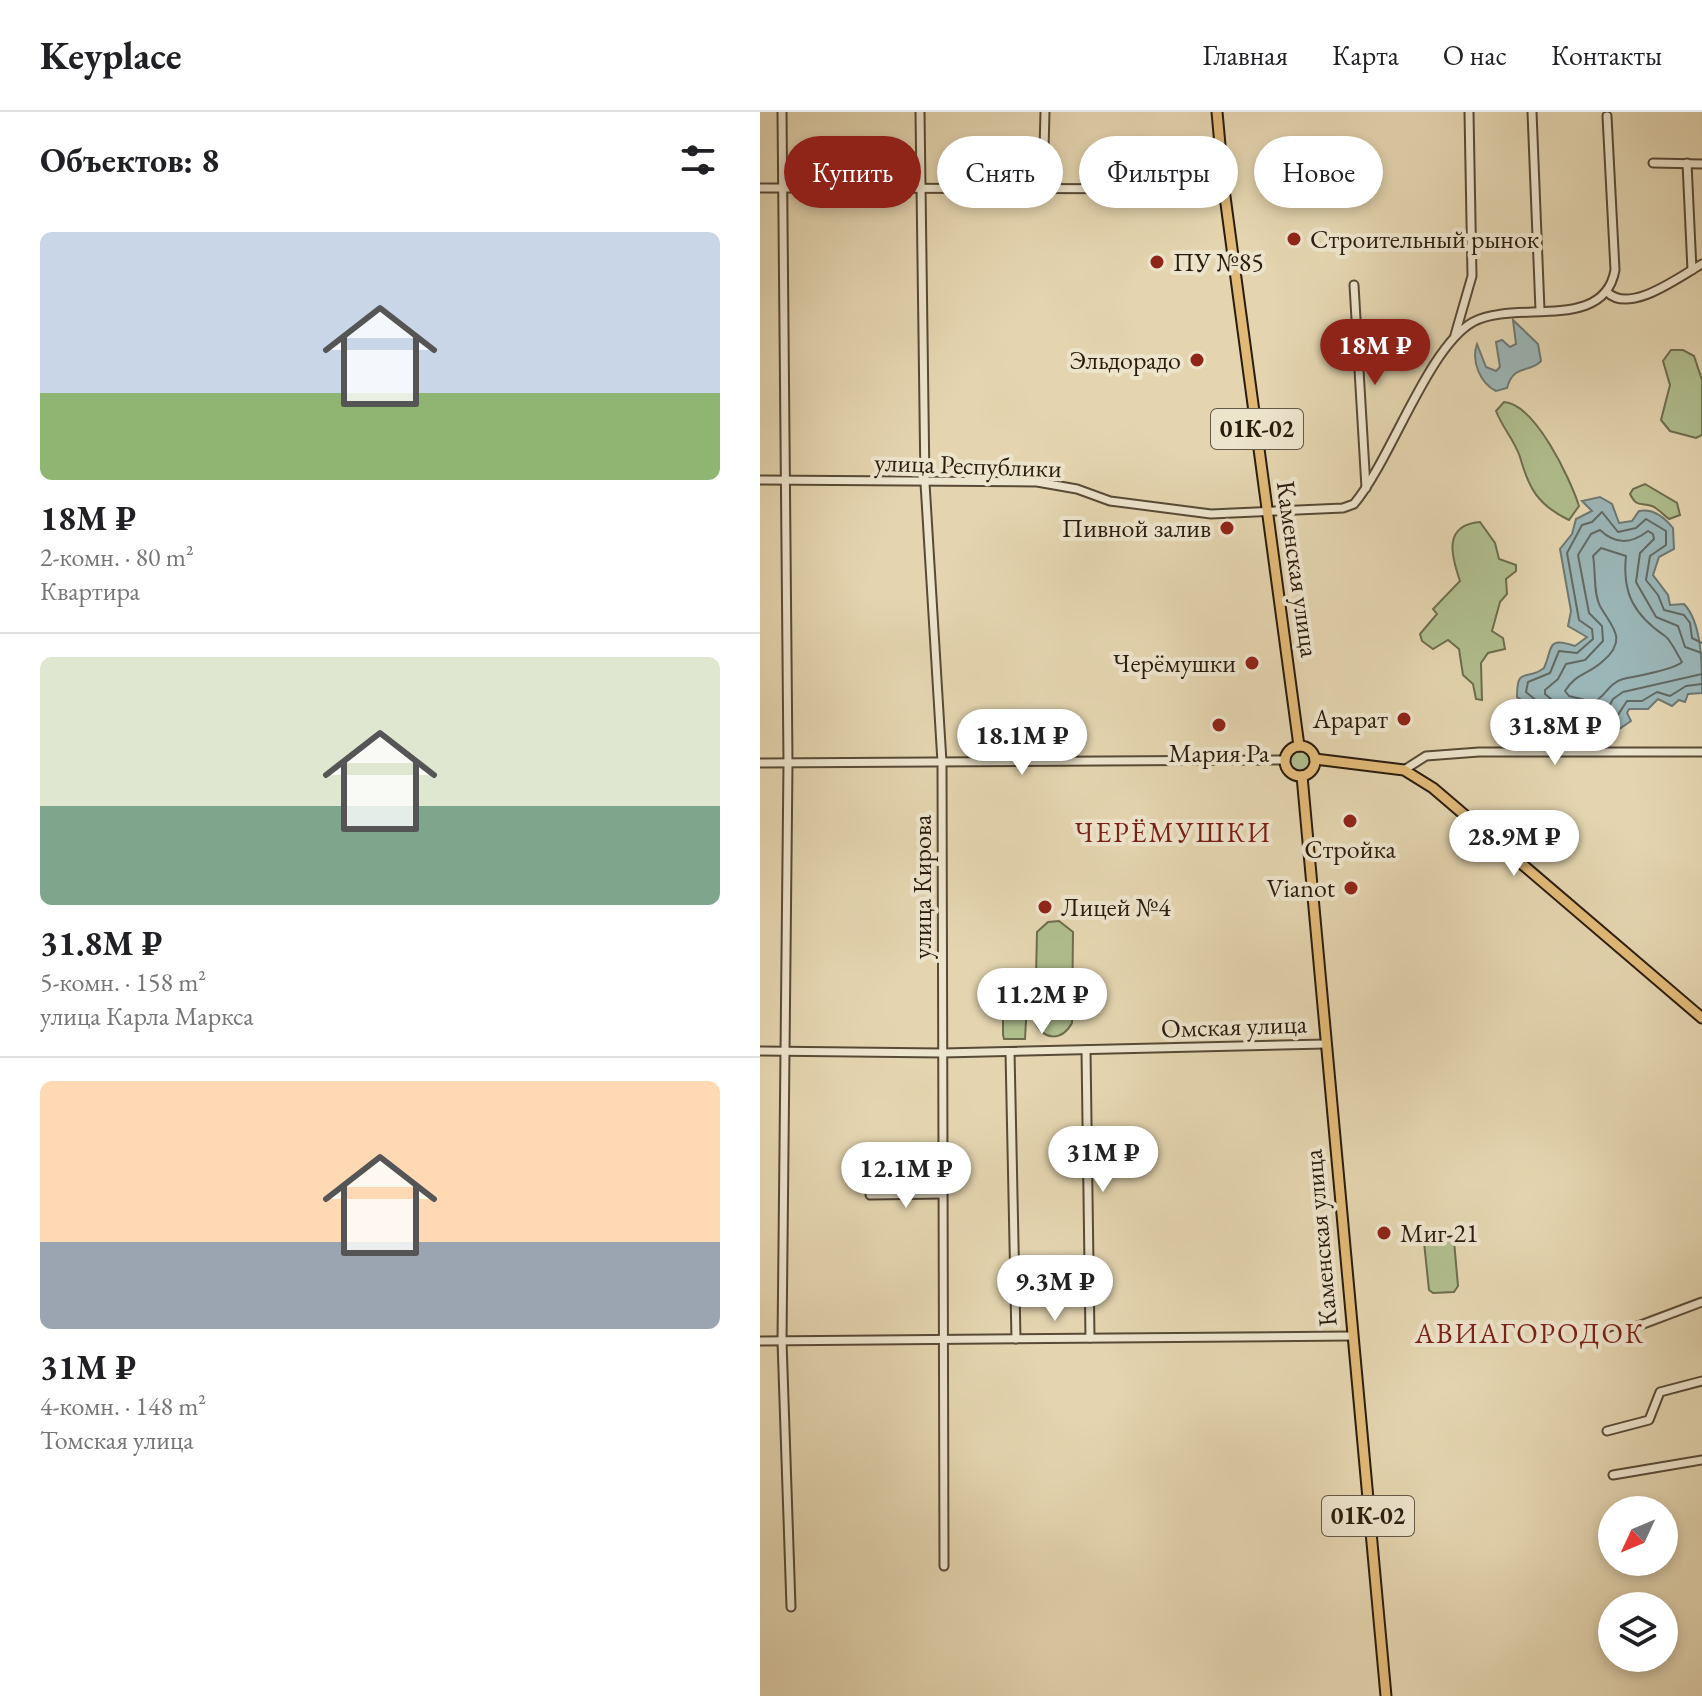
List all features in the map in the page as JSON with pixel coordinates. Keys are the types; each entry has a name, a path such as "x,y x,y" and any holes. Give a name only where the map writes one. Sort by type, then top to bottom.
{"main road":[{"name":"Каменская улица","path":"1217,112 1219,136"},
{"name":"Каменская улица","path":"1227,208 1299,746"},
{"path":"1299,746 1311,751 1315,759 1311,772 1302,776 1290,772 1285,760 1291,749 1299,746"},
{"path":"1315,759 1404,770 1433,788 1702,1018"},
{"name":"Каменская улица","path":"1302,776 1386,1696"}],"street":[{"path":"782,112 784,163"},
{"name":"улица Кирова","path":"920,112 920,136"},
{"path":"1044,136 1045,112"},
{"path":"1455,335 1472,276 1469,112"},
{"path":"1532,112 1540,310"},
{"path":"1366,490 1443,350 1455,335 1487,315 1576,309 1607,292 1615,270 1607,116"},
{"path":"1653,163 1702,164"},
{"path":"1687,163 1692,270"},
{"path":"760,188 784,188"},
{"path":"785,208 788,763 782,1341 791,1607"},
{"name":"улица Кирова","path":"920,208 925,483 942,762 944,1566"},
{"path":"1607,292 1619,299 1640,296 1702,264"},
{"path":"1354,285 1366,490"},
{"name":"улица Республики","path":"760,480 1037,482 1077,489 1110,501 1211,514 1268,509 1343,508 1354,504 1366,490"},
{"path":"1404,770 1426,756 1479,752 1702,752"},
{"path":"760,763 1285,760"},
{"name":"Омская улица","path":"760,1051 942,1053 1325,1044"},
{"path":"1086,1050 1090,1338"},
{"path":"1010,1052 1016,1339"},
{"path":"870,1195 942,1194"},
{"path":"1606,1338 1702,1302"},
{"path":"760,1341 1351,1336"},
{"path":"1607,1431 1640,1424 1654,1414 1660,1392 1702,1381"},
{"path":"1613,1475 1702,1460"}],"green space":[{"path":"1671,350 1683,350 1694,356 1702,380 1702,435 1696,438 1670,431 1661,420 1670,385 1663,361"},
{"path":"1504,402 1528,415 1550,444 1579,506 1569,520 1542,502 1531,487 1518,451 1496,411"},
{"path":"1645,484 1677,503 1680,515 1669,519 1654,507 1635,501 1630,494 1633,489"},
{"path":"1480,522 1495,543 1499,559 1516,565 1516,571 1506,579 1507,594 1500,602 1492,631 1503,638 1505,649 1488,653 1481,663 1482,700 1476,699 1473,684 1463,675 1459,649 1448,640 1433,649 1422,641 1420,634 1437,614 1433,609 1460,581 1453,552 1455,535 1468,524"},
{"path":"1300,748 1309,752 1313,761 1309,770 1300,774 1291,770 1287,761 1291,752"},
{"path":"1059,921 1073,932 1072,1023 1063,1033 1053,1036 1043,1033 1035,1022 1037,932 1048,922"},
{"path":"1007,983 1028,985 1025,1039 1004,1039 1003,986"},
{"path":"1449,1236 1454,1241 1458,1286 1454,1292 1433,1293 1429,1290 1424,1242 1428,1238"}],"water":[{"path":"1513,320 1538,344 1541,361 1514,375 1507,388 1496,391 1485,383 1478,371 1475,351 1477,344 1486,367 1496,371 1500,367 1496,342 1502,340 1510,347 1516,344"},
{"path":"1600,497 1612,504 1619,523 1632,521 1639,511 1644,510 1658,515 1673,528 1674,549 1659,557 1653,575 1668,595 1670,605 1684,604 1690,612 1700,644 1702,693 1688,694 1685,702 1679,700 1672,706 1658,699 1648,709 1629,709 1627,713 1631,721 1615,732 1597,732 1584,739 1574,726 1568,738 1556,729 1547,728 1546,716 1517,697 1517,687 1521,677 1544,668 1555,643 1575,646 1587,637 1568,626 1571,611 1560,549 1572,534 1576,519 1592,511 1582,501"}],"place":[{"name":"Строительный рынок","path":"1294,239"},
{"name":"ПУ №85","path":"1157,262"},
{"name":"Эльдорадо","path":"1197,360"},
{"name":"Пивной залив","path":"1227,528"},
{"name":"Черёмушки","path":"1252,663"},
{"name":"Арарат","path":"1404,719"},
{"name":"Мария Ра","path":"1219,725"},
{"name":"Стройка","path":"1350,821"},
{"name":"Vianot","path":"1351,888"},
{"name":"Лицей №4","path":"1045,907"},
{"name":"Миг-21","path":"1384,1233"}],"district":[{"name":"ЧЕРЁМУШКИ","path":"1173,832"},
{"name":"АВИАГОРОДОК","path":"1530,1333"}]}
